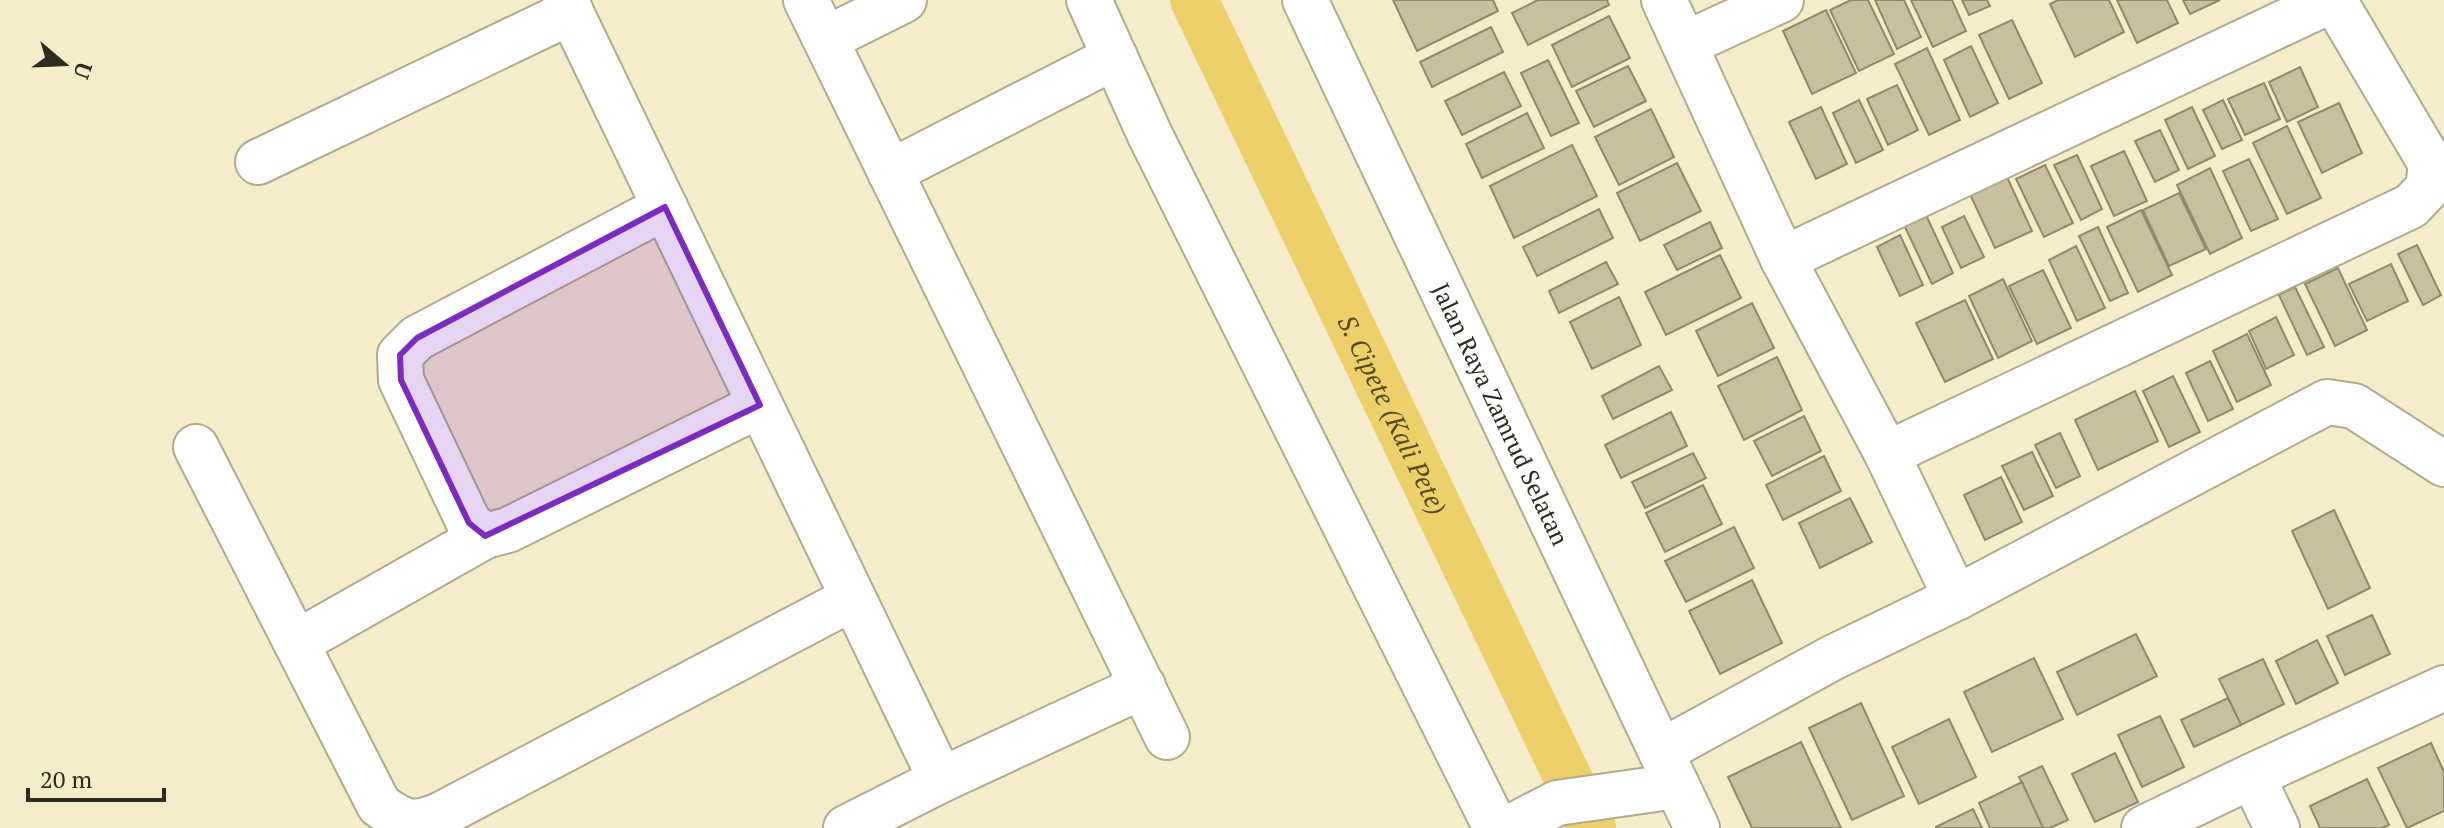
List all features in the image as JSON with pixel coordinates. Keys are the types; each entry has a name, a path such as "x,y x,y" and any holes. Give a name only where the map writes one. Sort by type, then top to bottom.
{"street":[{"path":"806,0 1167,737"},
{"path":"826,39 904,0"},
{"path":"1089,0 1150,135 1496,828"},
{"name":"Jalan Raya Zamrud Selatan","path":"1305,0 1666,775 1697,828"},
{"path":"1664,0 1783,259 1887,454 1956,598"},
{"path":"1685,44 1781,0"},
{"path":"1783,259 2333,0 2431,164 2428,188 2411,206 1887,454"},
{"path":"258,162 568,6 941,780"},
{"path":"890,172 1115,57"},
{"path":"485,536 469,523 401,380 400,355 417,338 665,207"},
{"path":"1509,828 1557,803 1666,775 1832,658 1956,598 2327,402 2354,406 2444,464"},
{"path":"296,643 485,536 508,530 760,405"},
{"path":"196,447 379,805 401,821 424,822 853,598"},
{"path":"846,828 1143,686"},
{"path":"2144,828 2444,688"},
{"path":"2252,776 2277,828"}],"highlighted area":[{"path":"665,207 760,405 485,536 469,523 401,380 400,355 417,338"}],"building":[{"path":"1393,0 1493,0 1498,11 1417,51"},
{"path":"1538,0 1607,0 1609,5 1528,45 1512,13"},
{"path":"1851,0 1868,0 1894,54 1859,71 1830,10"},
{"path":"1875,0 1904,0 1921,37 1897,49"},
{"path":"1911,0 1952,0 1966,31 1933,47"},
{"path":"1962,0 1987,0 1990,6 1969,15"},
{"path":"2058,0 2109,0 2124,32 2075,57 2050,4"},
{"path":"2117,0 2167,0 2178,23 2137,43"},
{"path":"2183,0 2220,0 2190,14"},
{"path":"1826,10 1856,73 1812,94 1783,31"},
{"path":"1609,16 1630,58 1572,87 1552,45"},
{"path":"2012,20 2042,83 2009,99 1979,35"},
{"path":"1491,27 1503,52 1432,87 1420,62"},
{"path":"1971,46 1998,103 1970,117 1944,60"},
{"path":"1927,48 1960,120 1929,135 1895,64"},
{"path":"1548,60 1579,123 1551,136 1521,73"},
{"path":"1628,66 1646,101 1594,127 1576,91"},
{"path":"2300,67 2318,107 2287,122 2269,82"},
{"path":"1504,72 1521,106 1462,135 1445,101"},
{"path":"2264,83 2280,119 2245,135 2228,99"},
{"path":"1897,85 1918,130 1888,145 1867,99"},
{"path":"1859,100 1883,150 1856,163 1833,113"},
{"path":"2223,100 2242,140 2222,149 2203,110"},
{"path":"2339,103 2362,153 2322,173 2298,122"},
{"path":"1821,107 1847,164 1816,179 1789,122"},
{"path":"2192,107 2215,156 2188,169 2165,120"},
{"path":"1651,109 1674,157 1619,185 1595,137"},
{"path":"1527,113 1544,148 1482,178 1466,144"},
{"path":"2287,126 2321,198 2287,214 2253,143"},
{"path":"2160,130 2179,170 2155,182 2135,141"},
{"path":"1572,145 1597,196 1514,238 1490,186"},
{"path":"2124,151 2147,201 2114,216 2091,166"},
{"path":"2077,155 2102,209 2081,220 2054,165"},
{"path":"2249,159 2278,219 2251,231 2223,171"},
{"path":"1677,163 1701,211 1640,241 1617,193"},
{"path":"2045,165 2073,223 2044,237 2016,179"},
{"path":"2210,168 2242,238 2210,254 2177,185"},
{"path":"2006,175 2032,231 1995,248 1969,192"},
{"path":"2179,193 2206,249 2169,266 2143,210"},
{"path":"1599,209 1613,238 1537,276 1523,247"},
{"path":"2141,210 2172,275 2138,292 2107,227"},
{"path":"1926,215 1953,273 1932,284 1904,225"},
{"path":"1964,216 1984,257 1961,268 1942,227"},
{"path":"1710,222 1722,248 1677,270 1664,245"},
{"path":"2098,227 2128,293 2110,301 2079,236"},
{"path":"1900,235 1923,285 1900,296 1877,247"},
{"path":"2417,245 2441,295 2423,305 2398,254"},
{"path":"2076,246 2105,308 2077,321 2049,260"},
{"path":"1720,255 1741,298 1666,335 1645,292"},
{"path":"1606,262 1618,284 1559,313 1549,291"},
{"path":"2391,264 2408,301 2367,321 2349,284"},
{"path":"2338,268 2367,330 2335,346 2305,284"},
{"path":"2043,270 2071,328 2037,344 2009,286"},
{"path":"2003,279 2032,341 1998,358 1969,296"},
{"path":"2295,287 2324,347 2307,355 2279,295"},
{"path":"1619,297 1641,345 1592,369 1570,322"},
{"path":"1965,300 1993,359 1945,382 1916,323"},
{"path":"1752,303 1774,348 1718,376 1696,331"},
{"path":"2276,317 2294,355 2266,369 2249,331"},
{"path":"2247,334 2271,385 2237,402 2213,351"},
{"path":"1777,357 1802,410 1744,440 1718,386"},
{"path":"2210,361 2233,409 2208,421 2186,373"},
{"path":"1659,366 1672,390 1613,419 1602,396"},
{"path":"2173,376 2200,432 2169,447 2143,391"},
{"path":"2135,391 2158,441 2098,470 2075,420"},
{"path":"1671,412 1687,446 1621,478 1605,445"},
{"path":"1804,416 1821,451 1772,476 1754,441"},
{"path":"2060,433 2080,476 2056,488 2035,445"},
{"path":"2032,452 2053,496 2024,510 2002,466"},
{"path":"1693,453 1706,478 1645,508 1632,482"},
{"path":"1824,456 1841,491 1783,520 1766,485"},
{"path":"2001,477 2022,522 1985,540 1964,495"},
{"path":"1703,485 1722,524 1665,552 1646,513"},
{"path":"1850,498 1872,542 1820,568 1799,523"},
{"path":"2334,510 2370,588 2328,609 2292,531"},
{"path":"1734,527 1754,568 1686,602 1665,561"},
{"path":"1752,580 1782,643 1720,674 1689,611"},
{"path":"2372,615 2390,654 2345,675 2327,636"},
{"path":"2136,634 2157,676 2077,715 2057,672"},
{"path":"2317,640 2338,683 2296,704 2276,661"},
{"path":"2034,658 2063,719 1992,752 1964,692"},
{"path":"2263,659 2284,704 2241,725 2219,679"},
{"path":"2228,698 2241,725 2194,747 2181,720"},
{"path":"1861,703 1904,796 1852,820 1809,728"},
{"path":"2160,716 2184,767 2142,787 2118,735"},
{"path":"1949,719 1976,777 1919,804 1892,747"},
{"path":"1801,742 1841,828 1752,828 1728,777"},
{"path":"2431,743 2444,772 2444,811 2407,828 2378,768"},
{"path":"2115,753 2138,802 2095,822 2072,774"},
{"path":"2042,766 2068,820 2050,828 2043,828 2019,777"},
{"path":"2367,779 2389,825 2382,828 2320,828 2310,806"},
{"path":"2022,782 2043,828 1990,828 1979,803"},
{"path":"1973,809 1982,828 1936,828 1936,827"}],"waterway":[{"name":"S. Cipete (Kali Pete)","path":"1194,0 1592,828"}]}
